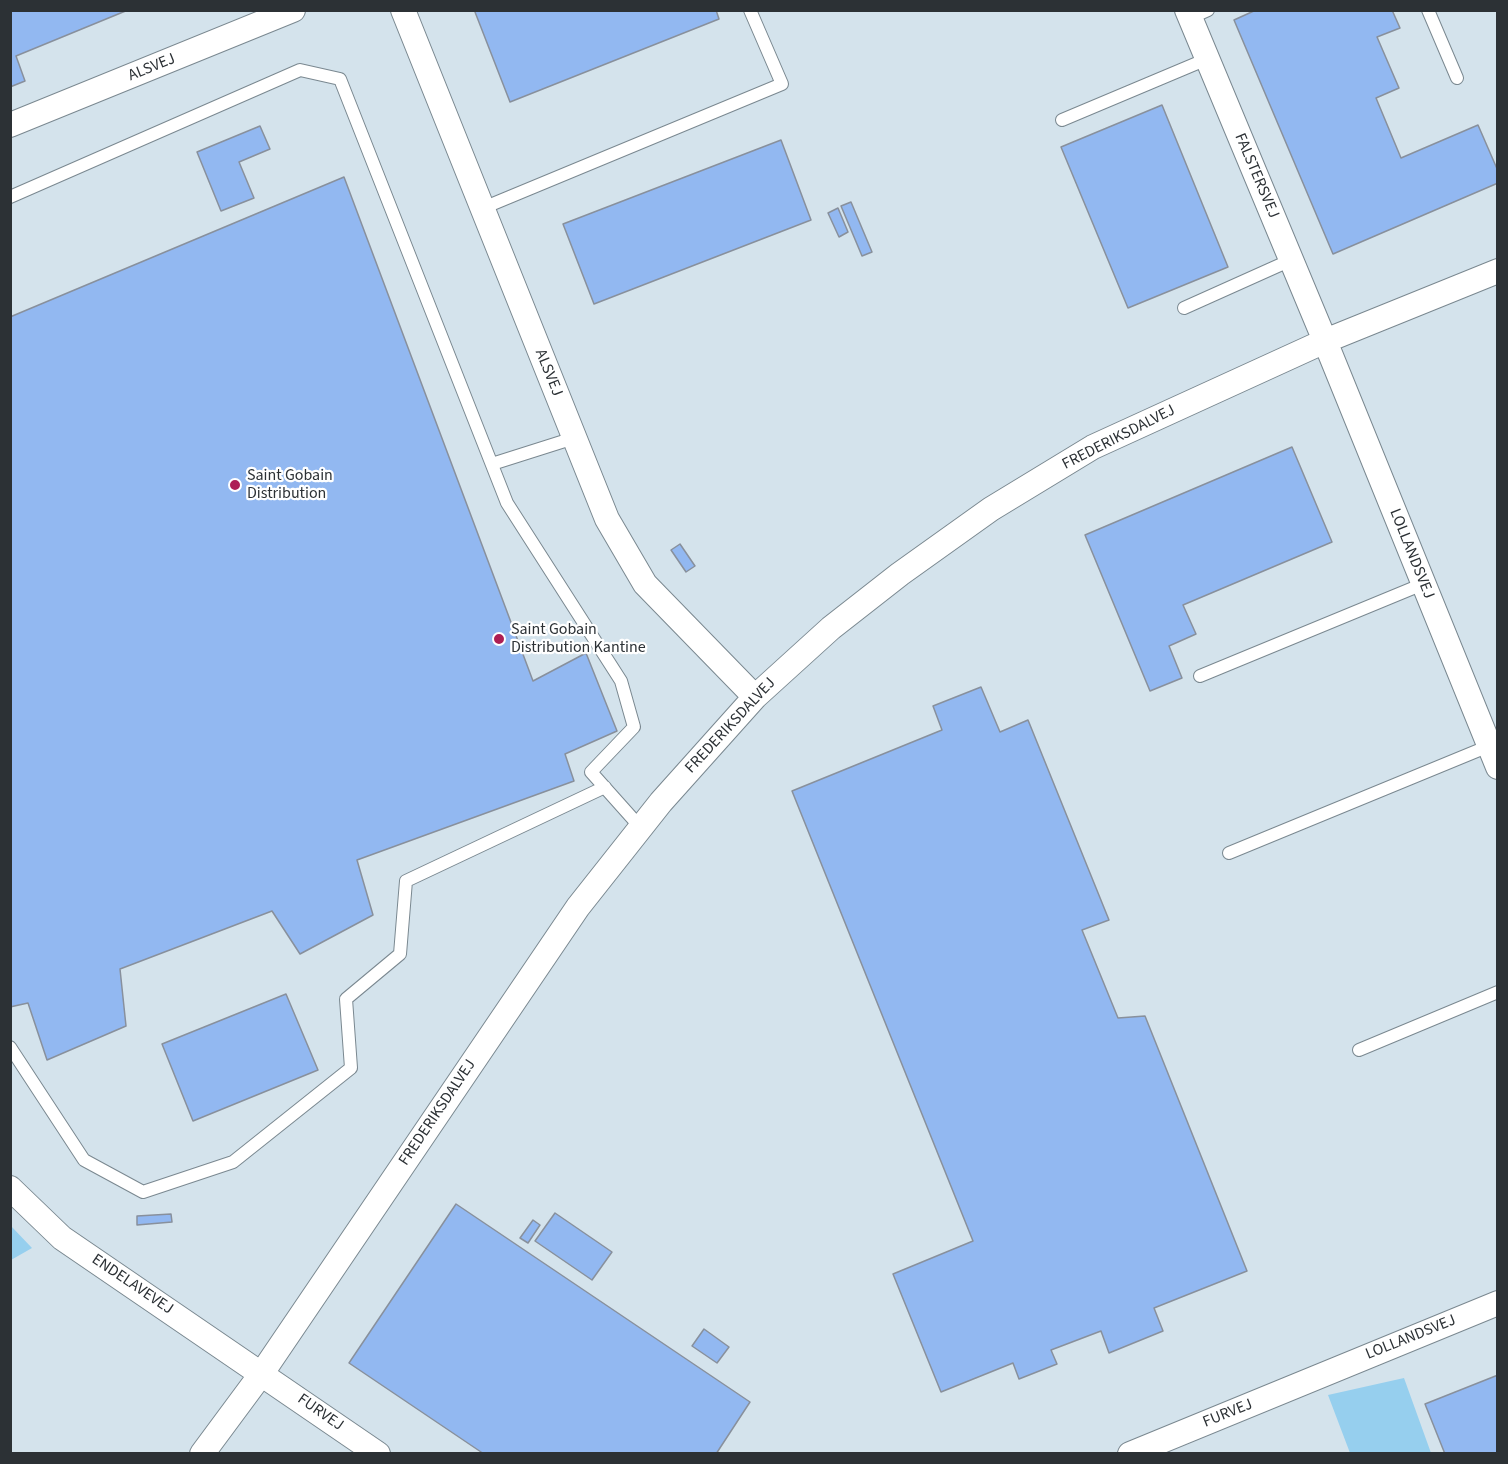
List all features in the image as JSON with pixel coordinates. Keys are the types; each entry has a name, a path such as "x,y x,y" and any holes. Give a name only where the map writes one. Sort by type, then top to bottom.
{"street":[{"name":"ALSVEJ","path":"10,125 293,10"},
{"name":"ALSVEJ","path":"408,12 607,519 645,584 755,697"},
{"name":"FALSTERSVEJ","path":"1195,13 1207,58 1325,341"},
{"name":"FREDERIKSDALVEJ","path":"202,1454 262,1372 578,907 661,802 755,697 840,621 900,574 991,509 1093,447 1325,341 1497,271"},
{"name":"LOLLANDSVEJ","path":"1325,341 1493,756"},
{"name":"ENDELAVEVEJ","path":"10,1188 62,1238 262,1372"},
{"name":"LOLLANDSVEJ","path":"1325,1374 1497,1303"},
{"name":"FURVEJ","path":"262,1372 378,1454"},
{"name":"FURVEJ","path":"1130,1454 1325,1374"}],"lane":[{"path":"483,208 782,84 750,10"},
{"path":"1428,10 1457,78"},
{"path":"1062,120 1207,58"},
{"path":"10,197 300,70 340,79 507,503 621,681 634,727 591,772 641,828"},
{"path":"1184,308 1291,260"},
{"path":"492,464 574,438"},
{"path":"1200,676 1423,584"},
{"path":"1229,853 1493,756"},
{"path":"10,1047 84,1160 143,1192 233,1162 351,1068 346,999 400,954 406,881 605,787"},
{"path":"1359,1050 1497,992"}],"shaded area":[{"path":"11,1226 32,1248 10,1260"},
{"path":"1404,1378 1431,1453 1350,1453 1328,1395"}],"building":[{"path":"10,10 128,10 16,56 25,81 10,87"},
{"path":"478,10 716,10 719,19 510,102 475,12"},
{"path":"1256,10 1392,10 1400,28 1377,37 1399,88 1376,98 1401,158 1478,125 1498,171 1498,183 1333,254 1234,20"},
{"path":"1162,105 1228,267 1128,308 1061,147"},
{"path":"260,126 270,149 239,162 254,198 221,211 197,152"},
{"path":"781,140 811,220 594,304 563,224"},
{"name":"Saint Gobain Distribution","path":"344,177 533,681 586,653 617,731 565,754 574,781 357,860 373,915 300,954 272,911 120,969 126,1026 47,1060 28,1003 10,1007 10,317"},
{"path":"851,202 872,252 862,256 841,206"},
{"path":"838,208 848,232 839,237 828,213"},
{"path":"1292,447 1332,542 1183,605 1196,634 1169,646 1182,678 1150,691 1085,535"},
{"path":"680,544 695,566 686,572 671,550"},
{"path":"981,687 1000,732 1028,720 1109,920 1082,930 1118,1018 1145,1016 1247,1271 1154,1308 1163,1331 1109,1353 1101,1331 1051,1350 1057,1364 1019,1379 1013,1363 941,1392 893,1274 973,1241 792,791 942,730 933,706"},
{"path":"286,994 318,1070 193,1121 162,1044"},
{"path":"456,1204 750,1402 716,1454 484,1454 349,1363"},
{"path":"555,1213 612,1252 592,1280 535,1241"},
{"path":"171,1214 172,1222 137,1225 137,1216"},
{"path":"533,1220 540,1225 528,1243 520,1238"},
{"path":"704,1329 729,1347 717,1363 692,1346"},
{"path":"1498,1375 1498,1454 1445,1454 1425,1404"}],"place":[{"name":"Saint Gobain Distribution","path":"235,485"},
{"name":"Saint Gobain Distribution Kantine","path":"499,639"}]}
